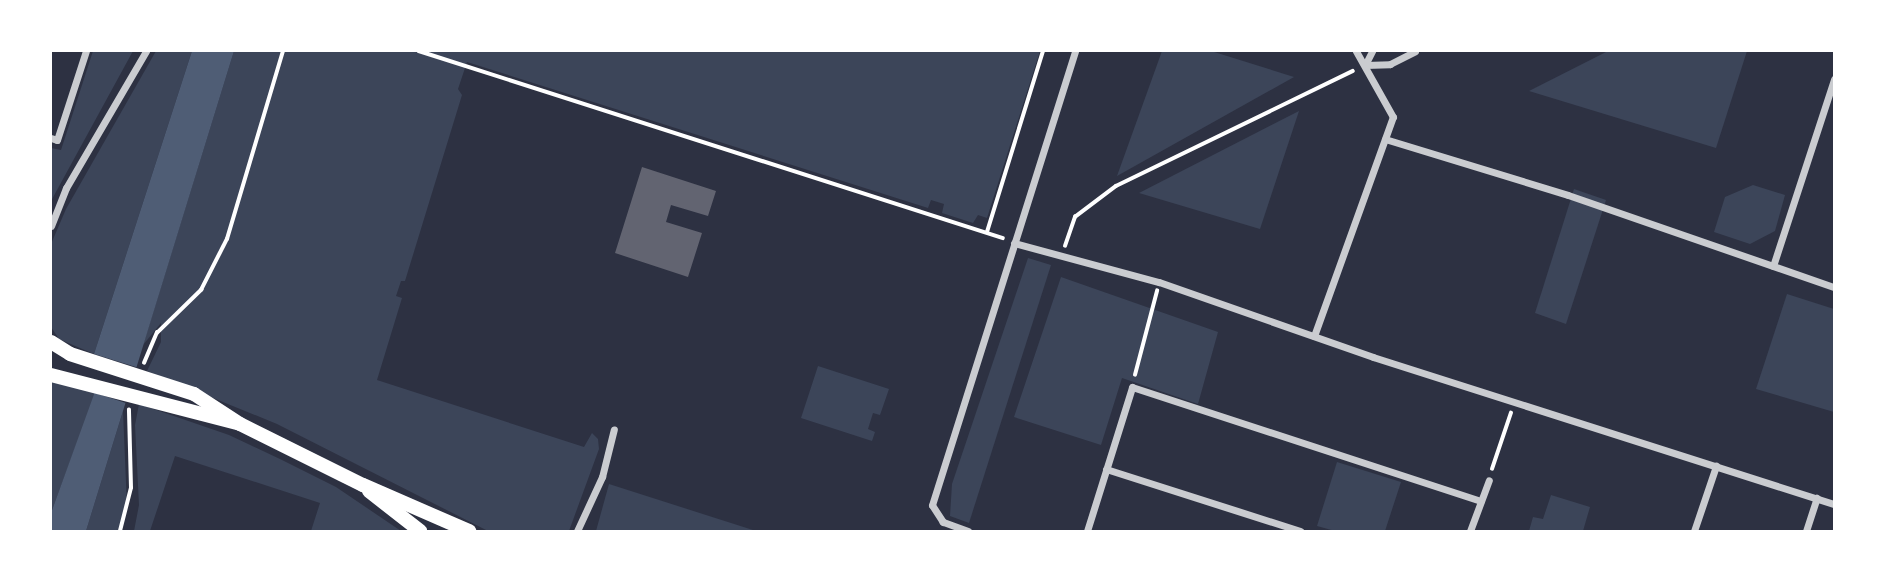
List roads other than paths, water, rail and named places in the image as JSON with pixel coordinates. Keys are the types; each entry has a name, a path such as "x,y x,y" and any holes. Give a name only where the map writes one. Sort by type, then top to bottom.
{"main road":[{"path":"51,342 70,354 194,394 240,424 363,485 468,531"},
{"path":"58,376 154,404 240,424"},
{"path":"363,485 421,531"}],"street":[{"path":"51,138 57,140 86,51"},
{"path":"51,226 66,188 146,51"},
{"path":"968,531 943,522 932,505 1075,51"},
{"path":"1314,336 1393,117 1356,51"},
{"path":"1365,65 1372,51"},
{"path":"1365,65 1390,64 1415,51"},
{"path":"1773,266 1834,79"},
{"path":"1385,138 1568,195 1834,287"},
{"path":"1014,243 1159,282 1314,336 1834,503"},
{"path":"1087,531 1132,387 1480,501"},
{"path":"579,530 607,462 614,429"},
{"path":"1694,531 1716,466"},
{"path":"1106,468 1300,531"},
{"path":"1470,531 1489,480"},
{"path":"1807,531 1817,498"}]}
